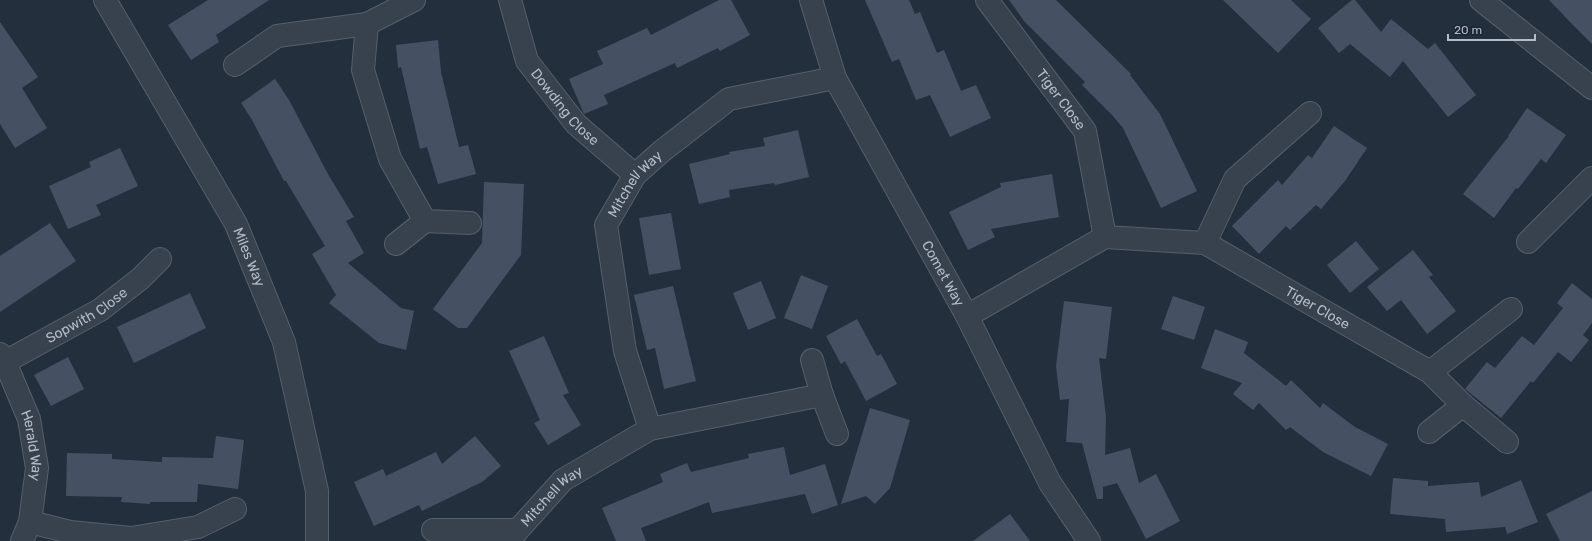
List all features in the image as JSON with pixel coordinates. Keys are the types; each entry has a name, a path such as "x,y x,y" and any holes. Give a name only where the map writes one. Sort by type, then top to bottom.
{"street":[{"name":"Miles Way","path":"105,0 236,224 284,342 317,491 317,541"},
{"path":"235,65 277,36 367,24 414,0"},
{"name":"Dowding Close","path":"510,0 527,61 576,124 636,175"},
{"name":"Comet Way","path":"811,0 835,78 967,316 1050,483 1089,541"},
{"name":"Tiger Close","path":"987,0 1085,131 1105,237 1205,243 1430,372 1463,405 1507,442"},
{"path":"1481,0 1592,88"},
{"path":"367,24 363,70 390,159 425,221"},
{"name":"Mitchell Way","path":"650,429 625,351 606,225 636,175 662,151 729,99 835,78"},
{"path":"1205,243 1235,179 1310,113"},
{"path":"1528,242 1592,178"},
{"path":"396,244 425,221 470,222"},
{"path":"967,316 1105,237"},
{"name":"Sopwith Close","path":"2,358 40,341 100,310 140,280 160,259"},
{"path":"1430,372 1511,309"},
{"name":"Herald Way","path":"2,358 29,419 37,468 26,532"},
{"path":"812,360 822,395 837,434"},
{"name":"Mitchell Way","path":"433,530 513,536 563,480 650,429 822,395"},
{"path":"1429,432 1463,405"},
{"path":"26,532 70,532 131,538 199,534 235,509"}],"building":[{"path":"208,0 269,0 216,35 219,42 191,60 168,25"},
{"path":"719,0 731,0 750,35 720,51 718,48 677,68 675,63 604,95 608,104 584,114 569,79 603,64 597,51 647,28 651,35"},
{"path":"865,0 909,0 915,14 920,12 937,53 944,50 961,91 976,85 991,118 950,137 930,95 916,100 899,59 892,62"},
{"path":"1009,0 1056,0 1131,74 1130,75 1160,114 1197,191 1161,208 1123,128 1082,85 1085,82 1024,21"},
{"path":"1223,0 1291,0 1311,19 1278,53"},
{"path":"1352,0 1355,0 1381,32 1391,19 1428,49 1435,43 1476,95 1448,117 1403,61 1390,77 1350,44 1339,53 1318,28"},
{"path":"1549,0 1592,0 1592,44 1573,25"},
{"path":"0,22 38,77 22,88 47,128 15,148 0,124"},
{"path":"438,40 441,72 459,147 468,145 476,174 438,184 427,147 420,149 401,67 398,68 396,45"},
{"path":"275,79 289,100 329,176 354,217 346,221 364,253 348,263 401,308 414,311 406,350 379,343 329,303 336,295 312,254 325,246 286,181 284,181 251,118 241,103"},
{"path":"1527,108 1566,135 1546,163 1541,159 1518,189 1516,188 1494,218 1463,194 1509,136"},
{"path":"1334,126 1367,148 1345,181 1321,209 1316,205 1290,230 1286,226 1259,254 1232,226 1278,180 1282,185 1308,155 1312,158"},
{"path":"798,130 809,177 775,185 774,183 729,190 730,197 699,204 689,164 730,154 729,152 765,146 763,138"},
{"path":"120,148 138,186 96,205 101,215 68,229 49,186 91,167 89,162"},
{"path":"1052,174 1059,217 991,229 995,237 968,250 949,212 1001,187 1000,183"},
{"path":"484,182 524,184 521,255 467,328 458,328 433,309 482,243"},
{"path":"671,213 681,269 649,275 639,218"},
{"path":"50,223 76,261 0,312 0,256"},
{"path":"1356,241 1379,269 1350,293 1327,265"},
{"path":"1413,250 1433,275 1429,277 1456,311 1427,334 1401,300 1387,311 1367,287"},
{"path":"801,275 828,286 812,329 784,318"},
{"path":"761,281 776,318 748,330 733,293"},
{"path":"1572,283 1592,299 1592,323 1583,335 1589,340 1571,362 1558,352 1533,383 1531,381 1501,418 1465,389 1487,362 1495,368 1522,336 1534,345 1563,308 1557,303"},
{"path":"673,286 696,381 664,389 655,348 647,350 634,295"},
{"path":"190,293 206,328 134,363 117,327"},
{"path":"1173,296 1205,307 1194,340 1161,329"},
{"path":"1064,301 1112,307 1106,359 1099,358 1106,417 1105,455 1130,448 1139,483 1156,474 1180,521 1146,539 1117,483 1103,487 1103,499 1097,499 1082,443 1066,442 1069,399 1060,400 1056,366"},
{"path":"857,319 877,356 881,354 897,384 866,401 845,361 841,364 826,336"},
{"path":"1215,329 1248,342 1244,353 1286,386 1291,380 1320,408 1323,403 1355,427 1388,444 1371,476 1323,452 1290,427 1286,430 1259,403 1253,410 1233,394 1242,383 1201,368"},
{"path":"544,336 569,393 563,395 581,425 548,445 534,423 540,420 509,351"},
{"path":"68,357 84,389 51,406 34,375"},
{"path":"870,408 910,420 890,488 875,504 866,496 841,504"},
{"path":"216,436 244,440 238,489 198,484 197,502 150,502 150,504 121,502 122,497 66,496 67,453 112,454 112,459 162,462 162,457 213,458"},
{"path":"475,436 501,466 482,482 422,511 419,505 374,526 354,482 383,469 386,476 436,452 442,464"},
{"path":"784,447 790,475 825,464 838,505 812,514 805,494 712,513 709,502 641,528 646,541 616,541 602,508 663,482 660,474 687,463 691,472 749,458 748,454"},
{"path":"1393,478 1428,481 1428,486 1479,482 1481,497 1521,480 1538,522 1507,534 1505,527 1446,532 1445,519 1390,514"},
{"path":"1592,491 1592,541 1560,541 1546,514"},
{"path":"1010,514 1030,541 973,541"}]}
